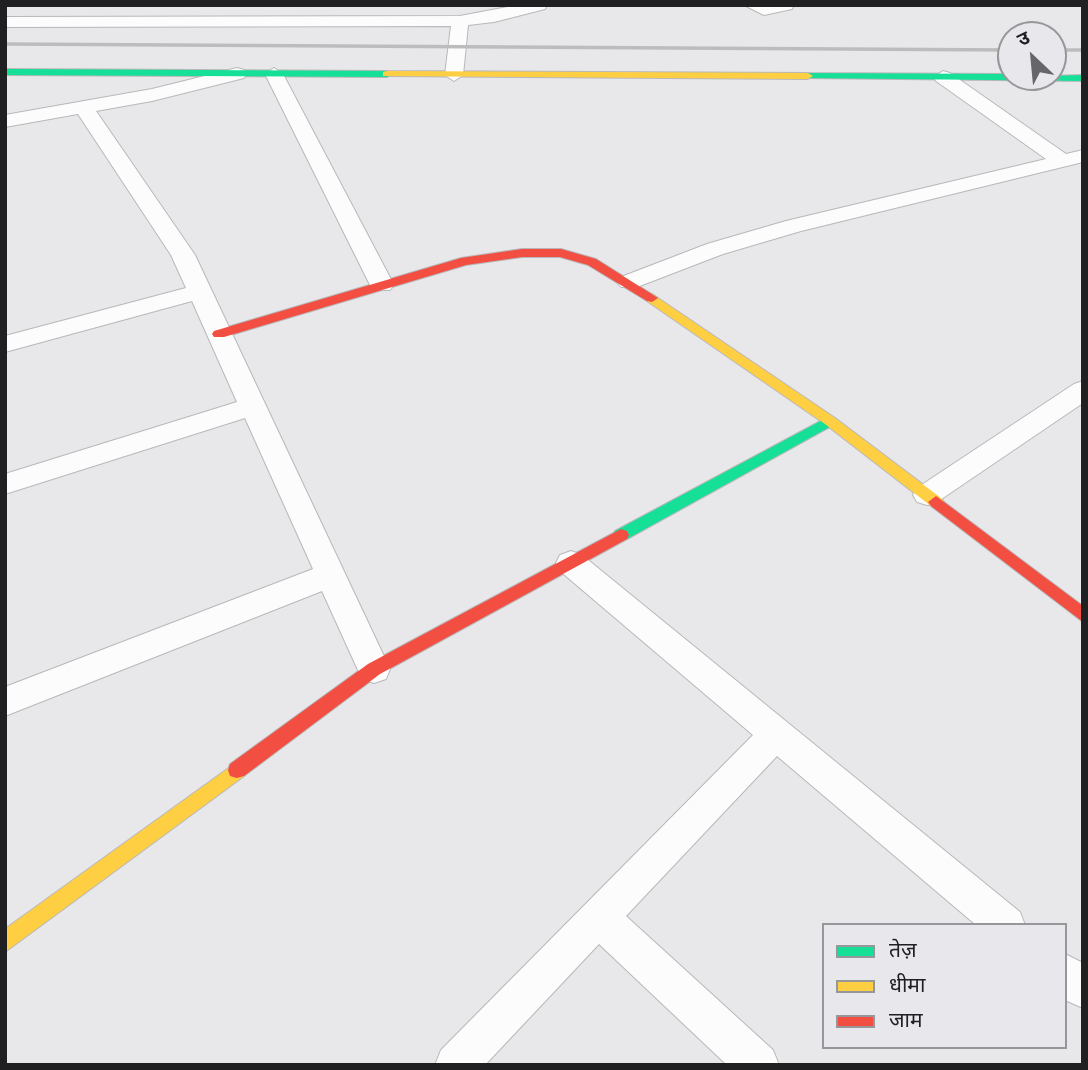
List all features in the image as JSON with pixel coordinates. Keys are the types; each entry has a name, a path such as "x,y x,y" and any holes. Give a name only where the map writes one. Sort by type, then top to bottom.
{"street":[{"path":"66,5 77,22"},
{"path":"5,22 460,21 488,18 539,5"},
{"path":"752,5 764,10 786,5"},
{"path":"454,75 460,21"},
{"path":"5,72 1083,78"},
{"path":"5,121 84,108 237,74"},
{"path":"274,74 382,285"},
{"path":"943,77 1073,159"},
{"path":"84,108 183,255 374,669"},
{"path":"629,282 715,249 794,226 1073,159"},
{"path":"219,334 465,261 522,253 561,253 592,262 629,282 830,421 1083,615"},
{"path":"5,344 200,292"},
{"path":"927,495 1083,390"},
{"path":"5,484 253,406"},
{"path":"5,942 374,669 830,421"},
{"path":"571,563 1004,923"},
{"path":"5,702 330,575"},
{"path":"456,1065 776,734"},
{"path":"598,917 758,1065"},
{"path":"1067,976 1083,988"}],"railway":[{"path":"5,44 997,50"},
{"path":"1067,50 1083,50"}],"traffic: fast":[{"path":"5,72 387,74"},
{"path":"808,76 1083,78"},
{"path":"621,535 830,421"}],"traffic: slow":[{"path":"387,74 808,76"},
{"path":"652,298 830,421 936,502"},
{"path":"5,942 237,770"}],"traffic: jam":[{"path":"219,334 465,261 522,253 561,253 592,262 652,298"},
{"path":"936,502 1083,615"},
{"path":"237,770 374,669 621,535"}]}
